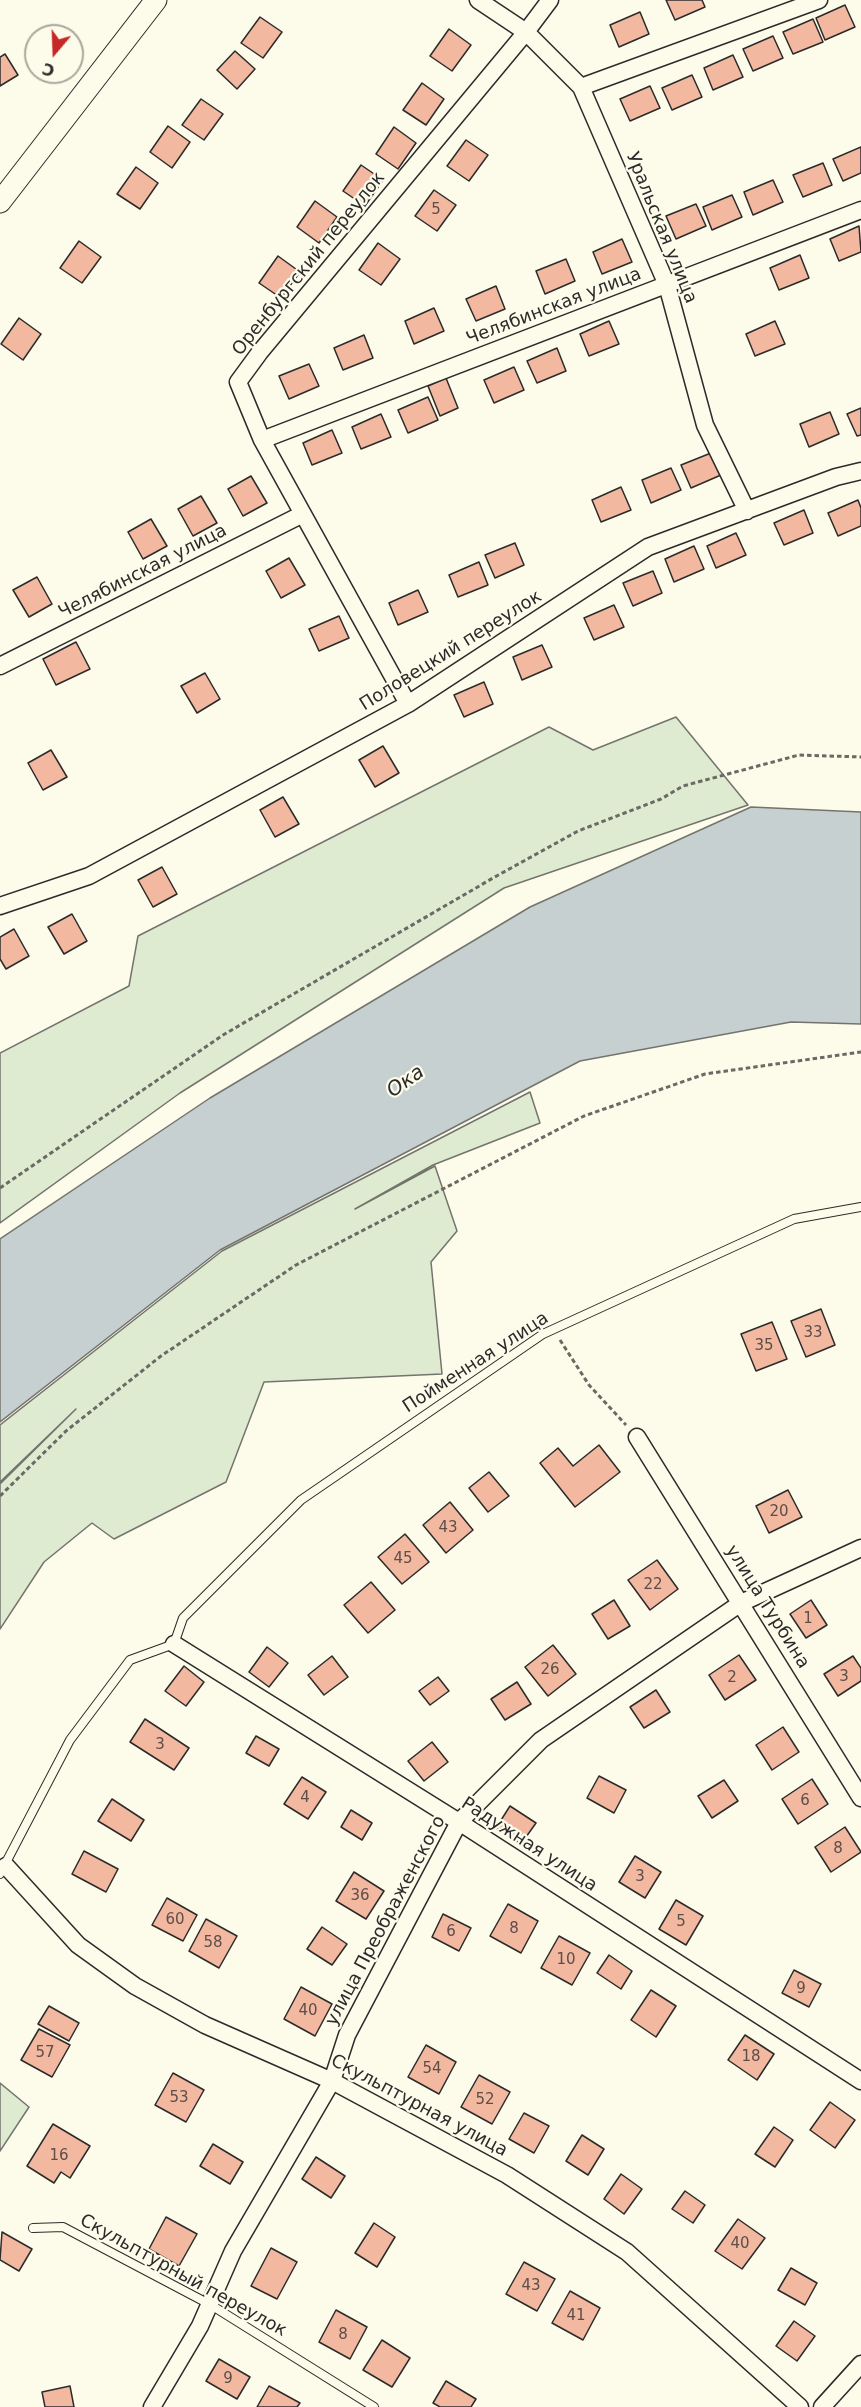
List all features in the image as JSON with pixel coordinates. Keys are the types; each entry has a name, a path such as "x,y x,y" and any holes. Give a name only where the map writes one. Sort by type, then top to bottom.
{"street":[{"path":"0,202 156,0"},
{"name":"Уральская улица","path":"478,0 526,32 581,87 667,285 705,425 747,511"},
{"name":"Оренбургский переулок","path":"408,704 262,440 238,382 550,0"},
{"path":"581,87 819,0"},
{"name":"Челябинская улица","path":"262,440 861,210"},
{"name":"Половецкий переулок","path":"0,906 89,876 408,704 648,547 836,477 861,471"},
{"name":"Челябинская улица","path":"0,666 303,514"},
{"name":"улица Турбина","path":"637,1437 861,1798"},
{"name":"улица Преображенского","path":"152,2407 211,2305 233,2251 333,2081 347,2035 459,1822 541,1740 741,1603 861,1548"},
{"name":"Радужная улица","path":"174,1644 459,1822 861,2081"},
{"name":"Скульптурная улица","path":"3,1870 78,1945 135,1986 205,2025 333,2081 507,2175 627,2252 800,2407"},
{"path":"822,2407 861,2364"}],"lane":[{"name":"Пойменная улица","path":"174,1644 183,1618 301,1500 553,1330 794,1219 861,1207"},
{"path":"3,1870 70,1740 123,1668 130,1660 174,1644"},
{"name":"Скульптурный переулок","path":"33,2228 63,2227 211,2305 374,2407"}],"path":[{"path":"0,1188 223,1035 578,831 661,799 683,786 799,755 861,757"},
{"path":"0,1496 66,1431 161,1356 296,1265 584,1116 705,1074 861,1052"},
{"path":"553,1330 590,1385 637,1437"}],"green space":[{"path":"676,717 748,805 504,888 180,1093 0,1223 0,1053 129,986 138,936 549,727 593,750"},
{"path":"530,1092 540,1123 433,1165 355,1209 435,1166 457,1231 431,1262 442,1374 264,1382 226,1482 114,1539 92,1523 44,1562 0,1629 0,1484 76,1409 0,1482 0,1425 222,1251"},
{"path":"0,2083 29,2107 0,2151"}],"water":[{"name":"Ока","path":"751,807 861,812 861,1024 791,1022 580,1061 220,1250 0,1422 0,1239 210,1098 530,907"}],"building":[{"path":"666,0 702,0 705,7 675,20"},
{"path":"845,5 855,27 825,40 816,18"},
{"path":"640,12 649,34 619,47 610,25"},
{"path":"260,17 282,32 263,58 241,43"},
{"path":"813,19 823,42 793,54 783,32"},
{"path":"449,29 471,45 452,71 430,56"},
{"path":"773,36 783,58 753,71 743,49"},
{"path":"235,51 255,69 237,89 217,70"},
{"path":"5,54 18,75 0,86 0,57"},
{"path":"733,55 743,77 713,90 704,68"},
{"path":"692,75 702,97 672,110 662,88"},
{"path":"422,83 444,99 426,125 403,110"},
{"path":"650,86 660,108 630,121 620,99"},
{"path":"201,99 223,114 204,140 182,125"},
{"path":"168,126 190,142 172,168 150,152"},
{"path":"394,127 416,143 398,169 376,154"},
{"path":"466,140 488,155 469,181 447,166"},
{"path":"861,147 861,173 843,181 833,159"},
{"path":"823,163 832,185 803,197 793,175"},
{"path":"361,165 383,180 365,206 343,191"},
{"path":"136,167 158,183 140,209 117,194"},
{"path":"773,180 783,202 753,215 744,192"},
{"path":"434,190 456,205 437,231 415,216"},
{"path":"732,195 742,217 712,230 703,207"},
{"path":"315,201 337,217 319,243 297,227"},
{"path":"696,204 706,226 676,239 666,216"},
{"path":"859,226 861,252 839,261 830,239"},
{"path":"622,239 632,262 602,274 593,252"},
{"path":"79,241 101,257 82,283 60,268"},
{"path":"378,243 400,259 381,285 359,270"},
{"path":"800,255 809,278 779,290 770,268"},
{"path":"278,256 300,272 281,298 259,283"},
{"path":"566,259 575,281 545,294 536,271"},
{"path":"496,286 505,309 476,321 466,299"},
{"path":"434,308 444,331 414,344 405,321"},
{"path":"19,318 41,334 23,360 1,344"},
{"path":"609,321 619,344 589,356 580,334"},
{"path":"775,321 785,344 755,356 746,334"},
{"path":"364,335 373,358 343,370 334,348"},
{"path":"557,348 566,371 537,383 527,361"},
{"path":"309,364 319,386 289,399 279,376"},
{"path":"514,367 524,390 494,403 484,380"},
{"path":"446,378 458,408 440,416 428,386"},
{"path":"428,397 438,420 408,433 398,410"},
{"path":"861,408 861,435 857,436 847,414"},
{"path":"830,412 839,434 809,447 800,424"},
{"path":"381,414 391,437 361,449 352,427"},
{"path":"332,430 342,453 312,465 303,443"},
{"path":"711,453 721,475 691,488 681,465"},
{"path":"671,468 681,490 651,503 642,480"},
{"path":"251,476 267,503 243,516 228,489"},
{"path":"621,487 631,510 601,522 592,500"},
{"path":"201,496 217,523 193,536 178,509"},
{"path":"858,500 861,508 861,526 838,536 828,513"},
{"path":"804,510 813,533 784,545 774,523"},
{"path":"151,519 167,546 143,559 128,532"},
{"path":"736,533 746,555 716,568 707,546"},
{"path":"515,543 524,565 495,578 485,555"},
{"path":"694,546 704,569 674,582 665,559"},
{"path":"289,558 305,585 281,598 266,571"},
{"path":"479,562 488,585 458,597 449,575"},
{"path":"653,571 662,593 633,606 623,583"},
{"path":"37,577 52,604 29,617 13,590"},
{"path":"418,590 428,612 398,625 389,603"},
{"path":"614,605 624,627 594,640 584,618"},
{"path":"339,616 349,638 319,651 309,629"},
{"path":"76,642 90,669 56,685 43,659"},
{"path":"542,645 552,667 522,680 513,657"},
{"path":"205,673 220,699 197,713 181,686"},
{"path":"484,682 493,704 464,717 454,695"},
{"path":"383,746 399,773 375,787 359,760"},
{"path":"51,750 67,777 43,790 28,763"},
{"path":"283,797 299,824 275,837 260,810"},
{"path":"162,867 177,894 153,907 138,880"},
{"path":"72,914 87,941 64,954 48,927"},
{"path":"14,929 29,956 6,969 0,959 0,937"},
{"path":"821,1309 835,1345 806,1357 791,1321"},
{"path":"772,1322 787,1359 756,1371 741,1334"},
{"path":"599,1445 620,1472 575,1507 540,1463 558,1448 573,1466"},
{"path":"489,1472 509,1496 488,1512 469,1488"},
{"path":"788,1490 802,1517 769,1533 756,1506"},
{"path":"450,1502 473,1530 446,1553 423,1525"},
{"path":"405,1534 429,1562 402,1584 378,1557"},
{"path":"657,1560 678,1589 650,1610 628,1580"},
{"path":"371,1582 395,1610 368,1633 344,1605"},
{"path":"614,1600 630,1626 608,1639 592,1614"},
{"path":"811,1600 827,1625 806,1638 790,1614"},
{"path":"553,1645 576,1674 548,1696 525,1667"},
{"path":"267,1647 288,1663 269,1687 249,1672"},
{"path":"739,1655 756,1680 725,1700 709,1675"},
{"path":"332,1656 348,1677 324,1695 308,1675"},
{"path":"853,1656 861,1668 861,1681 838,1696 824,1674"},
{"path":"184,1666 204,1682 186,1706 165,1691"},
{"path":"438,1677 449,1691 430,1705 419,1691"},
{"path":"517,1682 531,1704 505,1720 491,1699"},
{"path":"656,1690 670,1712 644,1728 630,1707"},
{"path":"145,1719 189,1748 174,1770 130,1742"},
{"path":"783,1727 799,1752 772,1770 756,1745"},
{"path":"256,1736 279,1749 269,1766 246,1753"},
{"path":"432,1742 448,1762 424,1781 408,1761"},
{"path":"599,1776 626,1790 614,1813 587,1798"},
{"path":"302,1777 326,1792 308,1819 284,1804"},
{"path":"812,1779 828,1804 798,1824 782,1799"},
{"path":"724,1780 738,1801 712,1818 698,1796"},
{"path":"112,1799 144,1820 131,1841 98,1821"},
{"path":"510,1806 536,1823 521,1844 496,1828"},
{"path":"351,1810 372,1823 362,1840 341,1827"},
{"path":"845,1827 861,1852 831,1872 815,1847"},
{"path":"84,1851 118,1869 106,1892 72,1874"},
{"path":"635,1856 661,1872 645,1898 619,1882"},
{"path":"354,1872 384,1891 366,1919 336,1901"},
{"path":"167,1898 197,1915 183,1941 152,1925"},
{"path":"676,1900 703,1916 686,1945 659,1929"},
{"path":"508,1904 538,1921 521,1953 490,1936"},
{"path":"443,1914 471,1928 459,1951 432,1937"},
{"path":"206,1919 237,1936 219,1968 189,1951"},
{"path":"322,1927 347,1944 332,1965 307,1949"},
{"path":"559,1936 590,1953 572,1985 541,1968"},
{"path":"609,1955 632,1971 621,1989 597,1973"},
{"path":"794,1970 821,1984 809,2007 782,1993"},
{"path":"301,1987 332,2004 315,2036 284,2019"},
{"path":"651,1990 676,2006 656,2037 631,2020"},
{"path":"49,2006 79,2023 69,2041 38,2024"},
{"path":"39,2029 70,2045 52,2077 21,2060"},
{"path":"745,2035 774,2054 757,2080 728,2060"},
{"path":"426,2045 456,2062 439,2094 408,2077"},
{"path":"173,2073 204,2090 186,2122 155,2105"},
{"path":"479,2075 510,2092 492,2124 461,2107"},
{"path":"830,2102 855,2120 835,2148 810,2130"},
{"path":"524,2113 549,2126 534,2153 509,2139"},
{"path":"53,2124 90,2146 70,2178 61,2172 54,2183 27,2166"},
{"path":"774,2127 793,2140 775,2167 755,2154"},
{"path":"582,2135 604,2149 588,2175 566,2161"},
{"path":"213,2144 243,2162 230,2184 200,2166"},
{"path":"316,2157 345,2176 331,2198 302,2179"},
{"path":"621,2174 642,2189 624,2214 604,2199"},
{"path":"685,2191 705,2205 693,2223 672,2209"},
{"path":"166,2217 197,2234 179,2266 149,2249"},
{"path":"738,2219 765,2238 742,2269 715,2251"},
{"path":"374,2223 395,2237 377,2267 355,2253"},
{"path":"2,2232 32,2249 19,2271 0,2260"},
{"path":"271,2248 297,2262 277,2299 251,2286"},
{"path":"524,2262 555,2279 537,2311 506,2294"},
{"path":"791,2268 817,2283 805,2305 778,2290"},
{"path":"570,2291 600,2308 583,2340 552,2323"},
{"path":"336,2310 367,2327 350,2359 319,2342"},
{"path":"794,2321 815,2336 797,2361 776,2346"},
{"path":"382,2340 410,2358 392,2387 363,2370"},
{"path":"219,2359 250,2377 237,2399 206,2381"},
{"path":"446,2381 476,2399 471,2407 440,2407 433,2403"},
{"path":"70,2386 74,2407 45,2407 42,2392"},
{"path":"269,2386 300,2403 297,2407 257,2407"}]}
